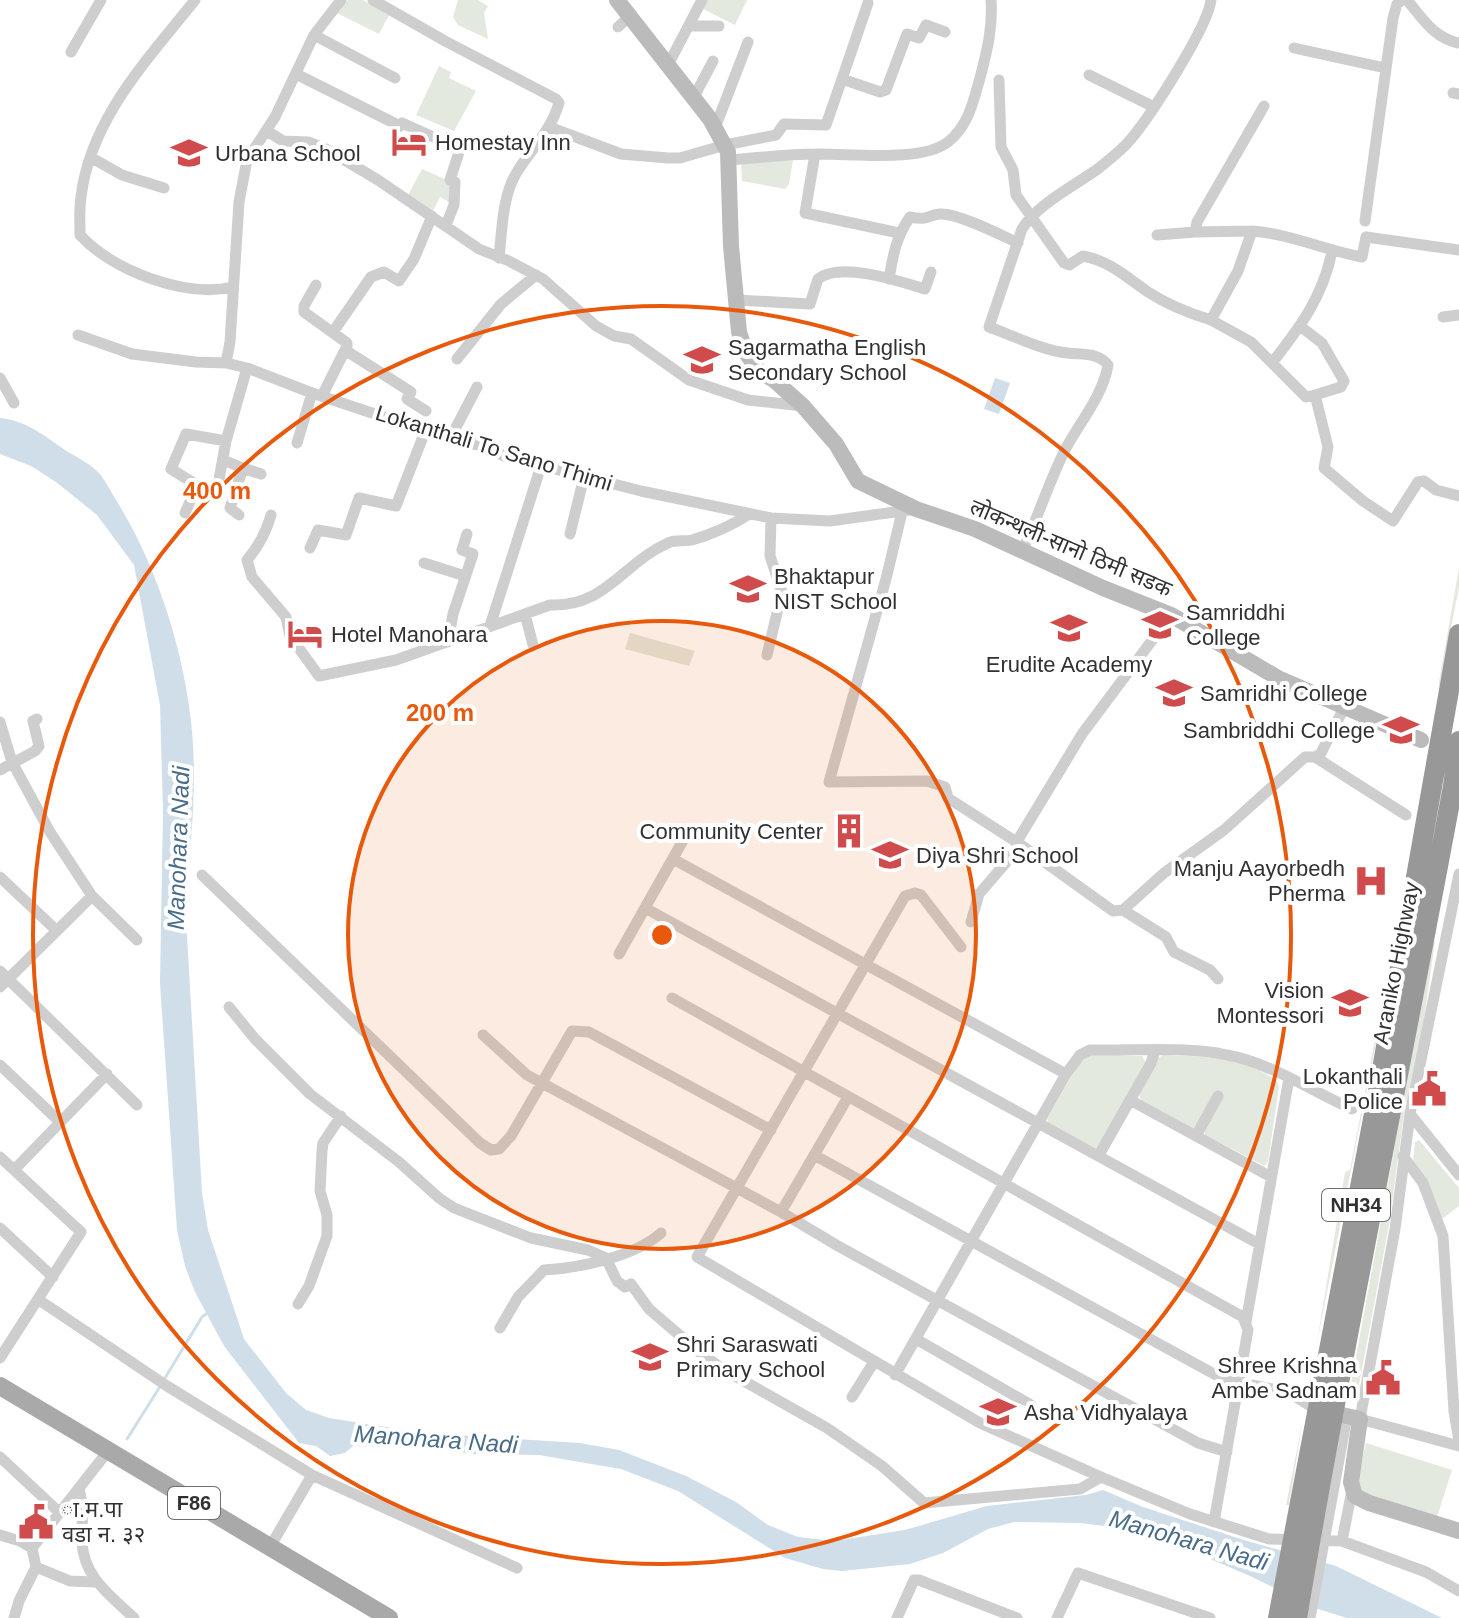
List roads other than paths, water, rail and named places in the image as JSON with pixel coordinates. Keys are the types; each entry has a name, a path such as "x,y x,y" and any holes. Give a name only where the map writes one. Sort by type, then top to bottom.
{"highway":[{"name":"Araniko Highway","path":"1339,1414 1459,634"},
{"name":"Araniko Highway","path":"1278,1618 1312,1520 1339,1414 1459,741"},
{"name":"Araniko Highway","path":"1297,1618 1312,1520"}],"main road":[{"path":"617,0 624,21 668,65 694,97 727,153"},
{"name":"लोकन्थली-सानो ठिमी सडक","path":"727,153 730,234 739,332 746,353 760,372 774,380 803,406 836,444 858,481 909,511 975,529 1171,615 1278,678 1421,740"},
{"name":"F86","path":"0,1386 389,1618"},
{"path":"1339,1414 1352,1490 1361,1500 1459,1531"}],"street":[{"path":"71,52 101,0"},
{"path":"195,0 117,99 92,158 80,200 80,235 128,268 180,288 233,287"},
{"path":"226,363 242,181 247,160 267,131 314,35 341,0"},
{"path":"373,0 559,103 549,127 516,172 502,222 499,258"},
{"path":"668,65 702,0"},
{"path":"549,127 621,154 680,158 727,153 889,156 921,151 947,142 969,116 992,31 991,0"},
{"path":"1022,551 1065,451 1095,398 1108,365 1092,355 1048,349 989,327 1022,229 1032,217 1124,148 1154,107 1207,17 1211,0"},
{"path":"1365,221 1395,9 1404,0 1435,33 1459,43"},
{"path":"727,153 777,134 784,124 826,125 868,3"},
{"path":"842,79 880,92 886,90 907,34 919,38 926,25 945,32"},
{"path":"693,26 719,26"},
{"path":"314,35 395,78"},
{"path":"715,128 748,42"},
{"path":"1294,48 1385,68"},
{"path":"694,97 713,61"},
{"path":"296,74 400,126 402,123 460,149 450,180 455,182 454,205 446,225"},
{"path":"1089,75 1154,107"},
{"path":"999,80 1001,147 1013,170 1016,195 1064,263 1069,265 1083,256 1117,267 1147,291 1182,311 1211,320 1251,342 1306,397 1341,387 1344,381 1322,343 1300,326"},
{"path":"1195,232 1197,222 1264,106"},
{"path":"777,134 780,117"},
{"path":"267,131 283,141 308,142 326,149 378,180 479,249 536,275 596,326 614,336 631,339 689,380 748,400 803,406"},
{"path":"815,154 805,213 899,233"},
{"path":"92,158 122,175 164,188"},
{"path":"889,279 893,249 910,217 928,219 944,214 1018,243"},
{"path":"333,332 371,277 384,272 399,281 414,259 432,216"},
{"path":"1211,320 1238,271 1252,231"},
{"path":"1157,235 1270,232 1362,257 1366,237 1459,250"},
{"path":"1272,363 1300,326 1327,277 1332,251"},
{"path":"737,300 810,304 818,279 831,272 866,274 925,289 931,272"},
{"path":"457,359 501,304 536,275"},
{"path":"297,443 317,394 347,343 304,312 304,306 316,285"},
{"path":"1443,317 1459,315"},
{"name":"Lokanthali To Sano Thimi","path":"78,335 132,354 226,363 247,368 450,439 486,447 504,456 749,514 830,521 909,511"},
{"path":"345,350 411,392 407,399 426,411"},
{"path":"218,485 226,441 247,368"},
{"path":"0,378 14,403"},
{"path":"450,439 477,387"},
{"path":"1315,395 1328,447 1324,468 1363,501 1393,521 1418,482 1424,481 1436,490 1459,496"},
{"path":"310,548 318,530 346,535 359,498 396,506 426,429"},
{"path":"185,513 196,488 171,469 182,439 186,434 226,441"},
{"path":"223,460 261,474"},
{"path":"490,626 541,466"},
{"path":"239,515 230,508 243,468"},
{"path":"570,534 584,477"},
{"path":"909,511 886,579 829,782 927,781 941,784 948,798 1113,911 1123,910 1164,873 1224,830 1305,757 1315,757 1406,815"},
{"path":"271,515 262,540 247,560 247,565 252,577 286,617 290,636 319,676 396,660 550,605 565,606 586,601 669,542 695,539 749,514"},
{"path":"767,655 782,592 770,556 771,518"},
{"path":"448,642 453,614 473,554 462,550 467,534"},
{"path":"424,563 465,576"},
{"path":"525,614 533,645"},
{"path":"971,922 979,894 1018,844 1082,734 1171,615"},
{"path":"1315,757 1325,749 1344,708"},
{"path":"0,770 39,746 33,721 37,719"},
{"path":"0,722 12,762 50,832 92,896 137,940"},
{"path":"619,954 686,835"},
{"path":"673,859 1066,1074"},
{"path":"1339,1414 1395,1229 1410,1114 1459,874"},
{"path":"202,875 480,1143 491,1150 499,1149 511,1136 572,1031 589,1032 771,1130"},
{"path":"0,877 56,930"},
{"path":"961,947 928,902 921,895 909,893 697,1257 980,1423 1137,1495 1269,1539 1342,1541 1426,1572 1459,1591"},
{"path":"92,896 3,979 137,1105"},
{"path":"645,908 1259,1244"},
{"path":"1123,910 1166,937 1174,952 1210,970 1218,979"},
{"path":"672,998 1240,1315 1246,1322"},
{"path":"229,1007 255,1039 310,1094 399,1162 439,1198 454,1208 531,1238 588,1250 606,1258 617,1281 625,1287 631,1284 649,1309 698,1351 721,1368 827,1428 882,1466 924,1503 1080,1489 1101,1477"},
{"path":"483,1035 527,1075 1198,1443 1227,1452"},
{"path":"895,1375 1066,1074 1086,1051 1227,1055 1289,1078 1352,1109"},
{"path":"1099,1155 1155,1051"},
{"path":"0,1065 60,1122"},
{"path":"14,1170 107,1074"},
{"path":"1214,1522 1289,1078"},
{"path":"1196,1136 1218,1096"},
{"path":"781,1212 848,1097"},
{"path":"1130,1100 1271,1177"},
{"path":"1410,1114 1459,1175"},
{"path":"298,1304 309,1286 327,1236 327,1215 320,1191 322,1151 323,1143 341,1116"},
{"path":"814,1155 1225,1380 1288,1392 1339,1414 1459,1444 1454,1411 1443,1236 1423,1183 1403,1156"},
{"path":"0,1157 81,1232 0,1358"},
{"path":"0,1228 53,1277"},
{"path":"500,1328 518,1297 544,1270 606,1258 651,1242 661,1233"},
{"path":"39,1300 167,1386 312,1475 517,1568"},
{"path":"916,1339 1031,1405"},
{"path":"852,1397 874,1362"},
{"path":"32,1548 108,1451"},
{"path":"0,1457 60,1513"},
{"path":"270,1547 312,1475"},
{"path":"79,1489 83,1505 83,1558 94,1582 134,1618"},
{"path":"1342,1541 1352,1490"},
{"path":"1310,1618 1312,1520"},
{"path":"0,1535 32,1548 36,1567 14,1618"},
{"path":"36,1567 70,1581 94,1582"},
{"path":"1057,1618 1078,1573 1210,1618"},
{"path":"897,1618 914,1580 1017,1618"}],"water":[{"path":"995,378 1010,383 999,414 984,409"},
{"name":"Manohara Nadi","path":"0,418 34,430 100,474 131,525 167,611 183,672 192,731 194,795 185,902 202,1193 208,1230 244,1339 286,1393 306,1410 329,1418 424,1433 580,1443 619,1450 686,1476 736,1502 768,1525 798,1537 834,1541 905,1530 987,1506 1086,1495 1103,1490 1143,1507 1247,1541 1336,1566 1442,1618 1347,1618 1318,1609 1157,1536 1080,1523 1014,1522 988,1529 943,1553 910,1564 842,1571 823,1569 785,1558 678,1491 621,1469 539,1455 471,1454 421,1444 414,1448 353,1446 345,1453 330,1456 316,1446 299,1443 224,1346 195,1292 177,1230 160,983 163,811 160,705 134,565 97,515 31,466 0,454"}],"waterway":[{"path":"165,1378 202,1317 209,1312"},
{"path":"127,1439 161,1385"}],"place":[{"name":"Homestay Inn","path":"409,142"},
{"name":"Urbana School","path":"189,153"},
{"name":"Sagarmatha English Secondary School","path":"702,360"},
{"name":"Bhaktapur NIST School","path":"748,589"},
{"name":"Samriddhi College","path":"1160,625"},
{"name":"Erudite Academy","path":"1069,628"},
{"name":"Hotel Manohara","path":"305,634"},
{"name":"Samridhi College","path":"1174,693"},
{"name":"Sambriddhi College","path":"1401,730"},
{"name":"Community Center","path":"849,831"},
{"name":"Diya Shri School","path":"890,855"},
{"name":"Manju Aayorbedh Pherma","path":"1371,881"},
{"name":"Vision Montessori","path":"1350,1003"},
{"name":"Lokanthali Police","path":"1429,1089"},
{"name":"Shri Saraswati Primary School","path":"650,1357"},
{"name":"Shree Krishna Ambe Sadnam","path":"1383,1378"},
{"name":"Asha Vidhyalaya","path":"998,1412"},
{"name":"ा.म.पा वडा न. ३२","path":"36,1522"}]}
